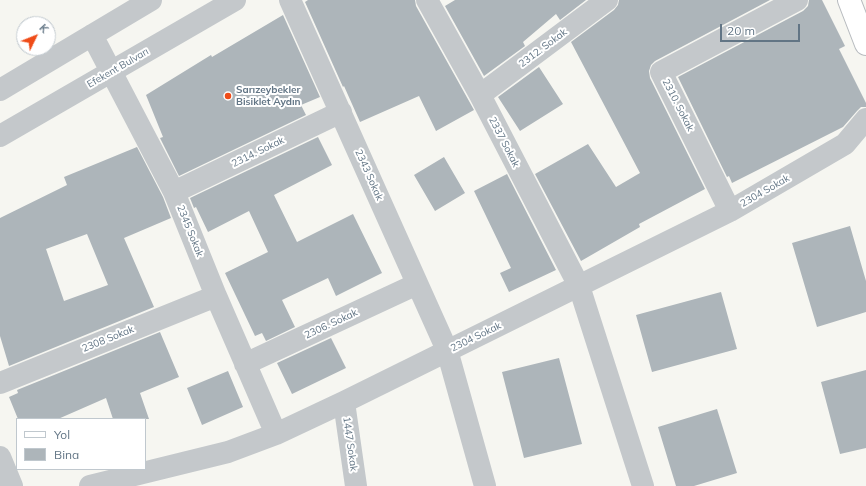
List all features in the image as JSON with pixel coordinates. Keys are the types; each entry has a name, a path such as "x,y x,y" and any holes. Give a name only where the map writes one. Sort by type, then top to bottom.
{"main road":[{"path":"849,0 866,44"}],"street":[{"path":"0,90 151,0"},
{"name":"Efekent Bulvarı","path":"0,136 235,0"},
{"name":"2343 Sokak","path":"290,0 447,350 485,486"},
{"name":"2337 Sokak","path":"427,0 480,95 579,286 643,486"},
{"name":"2312. Sokak","path":"480,95 607,0"},
{"name":"2310. Sokak","path":"730,211 661,72 797,0"},
{"name":"2345 Sokak","path":"92,35 174,192 216,296 276,434"},
{"name":"2314. Sokak","path":"174,192 341,112"},
{"path":"845,144 866,119"},
{"path":"845,144 866,143"},
{"name":"2304 Sokak","path":"90,486 228,452 276,434 344,402 730,211 845,144"},
{"name":"2306. Sokak","path":"245,364 417,284"},
{"name":"2308 Sokak","path":"0,382 216,296"},
{"name":"1447 Sokak","path":"344,402 356,486"},
{"path":"0,457 12,486"}],"building":[{"path":"308,0 415,0 416,6 474,110 436,131 419,96 360,122 305,2"},
{"path":"455,0 586,0 560,20 556,14 523,42 525,46 484,76 445,6"},
{"path":"619,0 770,0 655,61 651,65 649,71 650,78 705,189 639,224 640,227 581,261 535,174 588,144 616,187 640,173 571,42 614,10 618,5"},
{"path":"809,0 822,0 845,46 839,49 866,103 866,107 861,107 843,127 732,183 729,176 727,177 678,77 803,11 808,6"},
{"path":"283,15 320,97 301,105 306,115 179,176 160,138 163,137 146,95 211,55 212,57"},
{"path":"539,67 563,104 520,131 498,97"},
{"path":"318,137 332,165 274,195 297,242 353,214 382,273 336,296 328,278 282,300 295,327 266,341 262,333 255,336 225,273 268,252 249,211 208,232 190,198"},
{"path":"137,147 163,197 171,218 124,238 154,307 9,366 0,336 0,218 67,185 64,177","holes":["87,234 108,285 64,301 46,249"]},
{"path":"444,157 465,193 435,211 414,175"},
{"path":"507,174 556,270 509,292 500,273 511,268 474,191"},
{"path":"850,226 866,281 866,312 817,327 792,243"},
{"path":"721,292 737,349 652,372 636,315"},
{"path":"160,332 179,377 140,393 149,419 113,418 106,398 60,418 18,418 9,397 18,393 17,390"},
{"path":"331,338 346,368 292,394 277,363"},
{"path":"559,358 582,444 524,458 502,372"},
{"path":"866,370 866,448 840,454 821,382"},
{"path":"228,371 243,407 202,425 187,388"},
{"path":"717,409 737,473 694,486 676,486 658,427"}],"place":[{"name":"Sarızeybekler Bisiklet Aydın","path":"228,96"}]}
